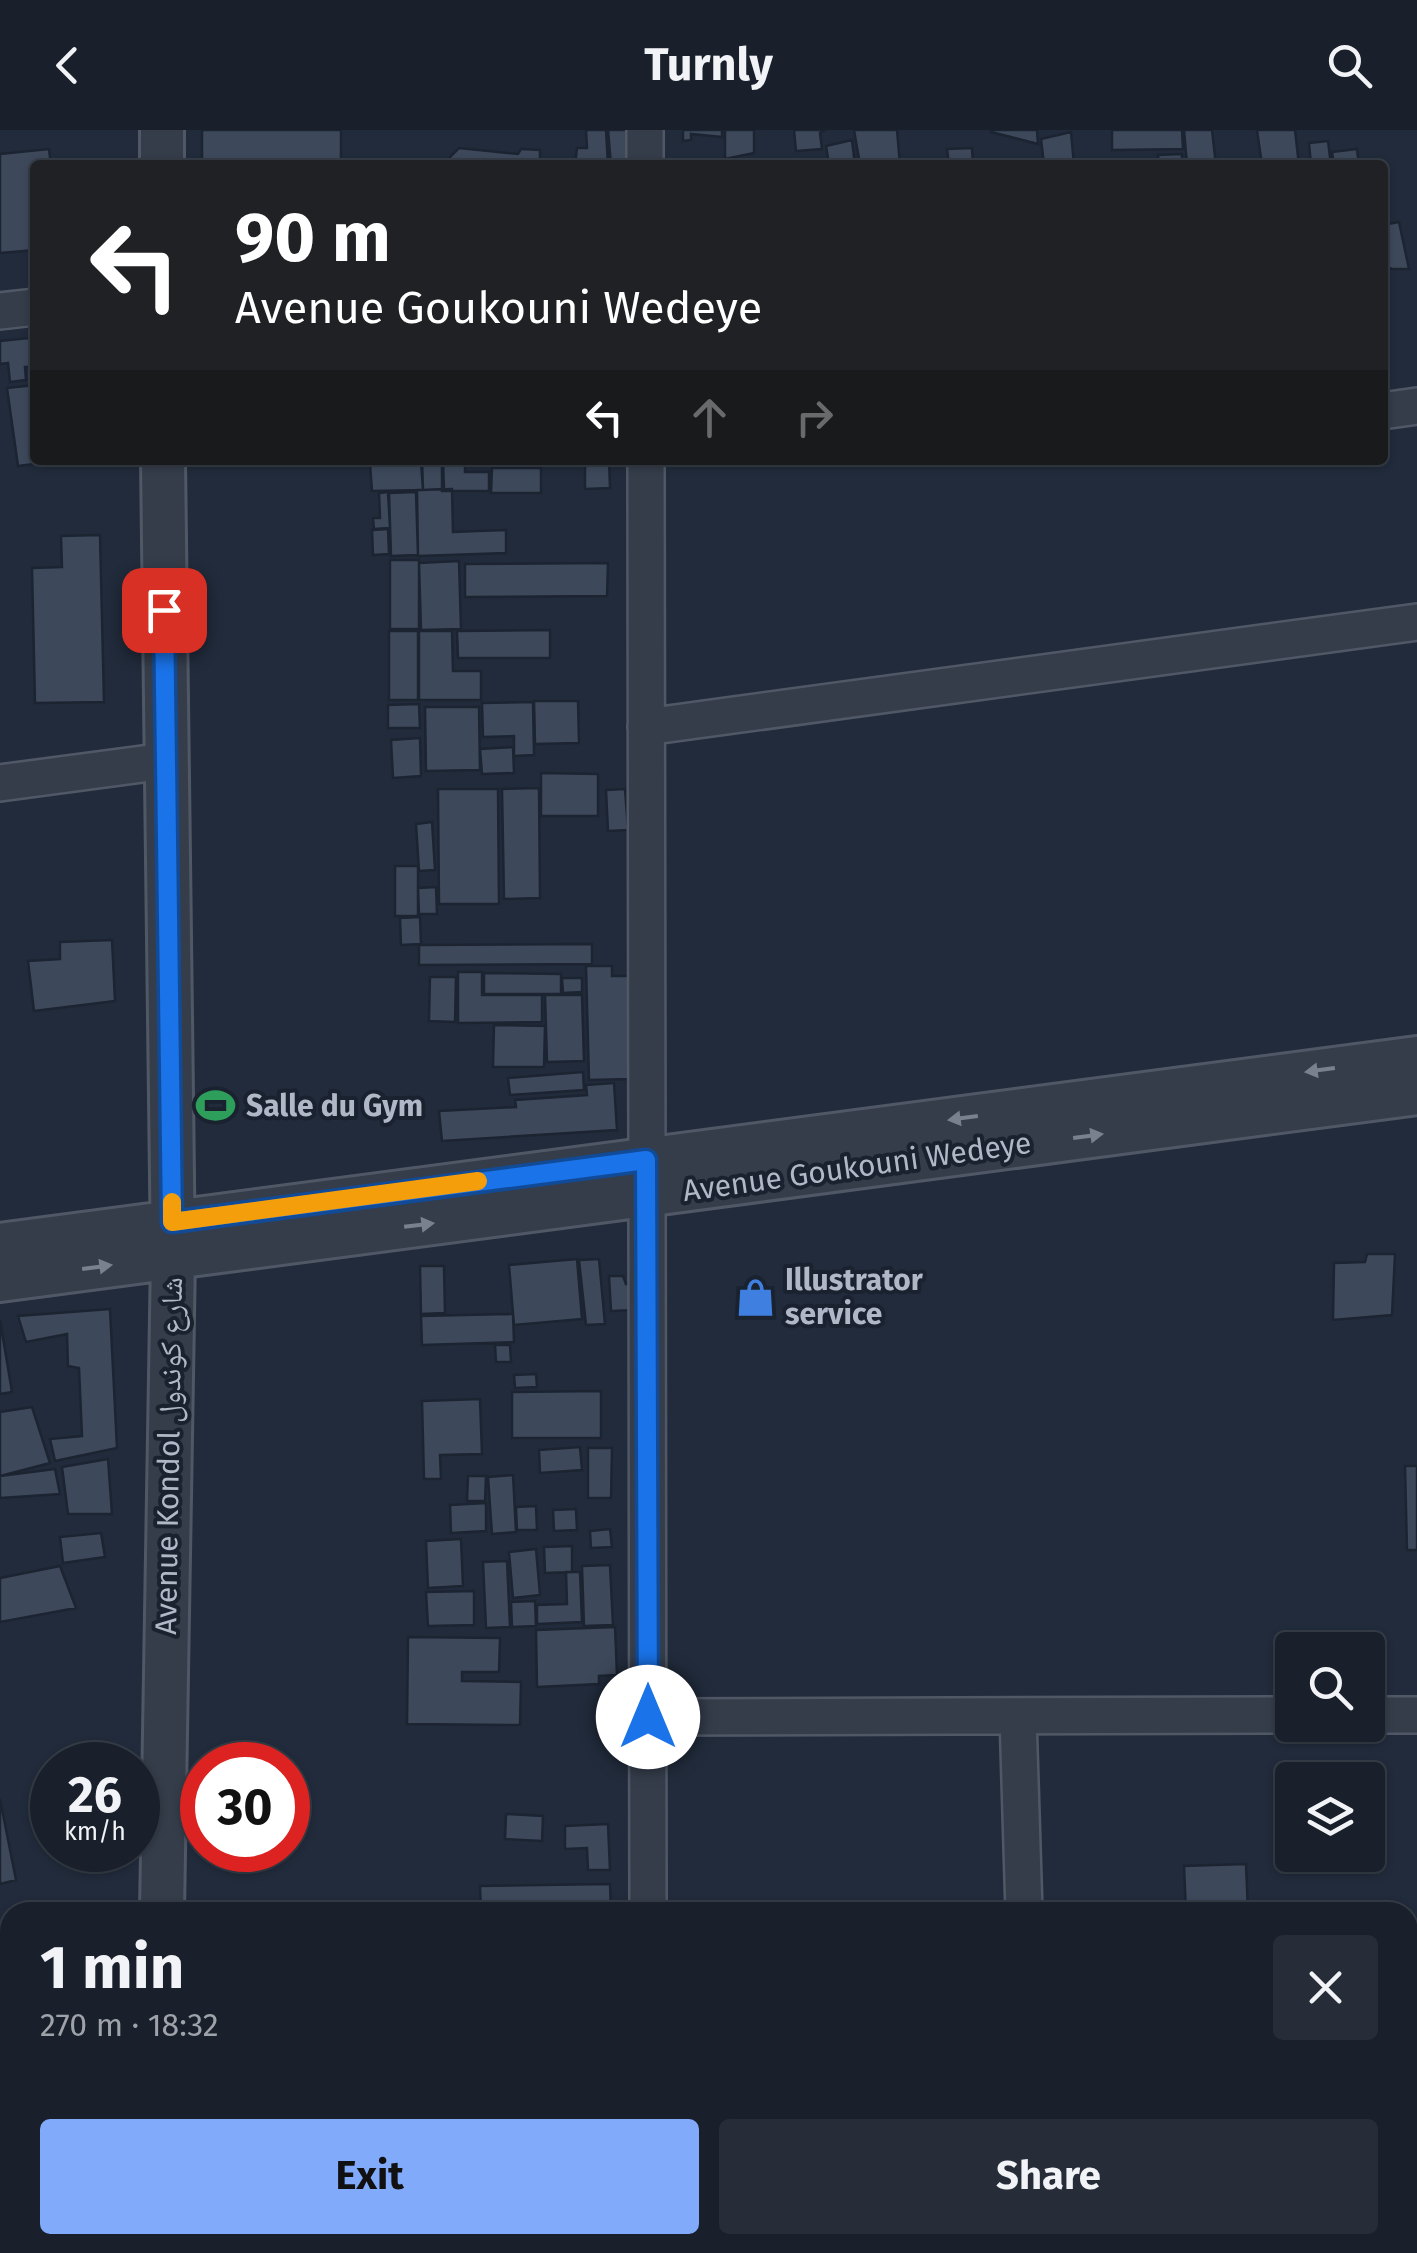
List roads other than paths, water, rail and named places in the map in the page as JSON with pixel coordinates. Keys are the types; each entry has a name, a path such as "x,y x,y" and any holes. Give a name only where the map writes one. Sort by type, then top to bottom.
{"street":[{"path":"162,130 162,160"},
{"path":"645,130 645,160"},
{"path":"0,311 30,308"},
{"path":"1388,410 1417,406"},
{"name":"Avenue Kondol شارع كوندول","path":"162,1902 172,1240 163,465"},
{"path":"646,465 648,1902"},
{"path":"646,726 1417,622"},
{"path":"0,782 165,761"},
{"name":"Avenue Goukouni Wedeye","path":"0,1280 172,1240 646,1177 1417,1058"},
{"name":"Avenue Goukouni Wedeye","path":"646,1177 1417,1093"},
{"name":"Avenue Goukouni Wedeye","path":"0,1245 172,1240"},
{"path":"648,1717 1275,1715"},
{"path":"1385,1715 1417,1715"},
{"path":"1018,1716 1024,1902"}],"place":[{"name":"Salle du Gym","path":"216,1106"},
{"name":"Illustrator service","path":"755,1297"}]}
